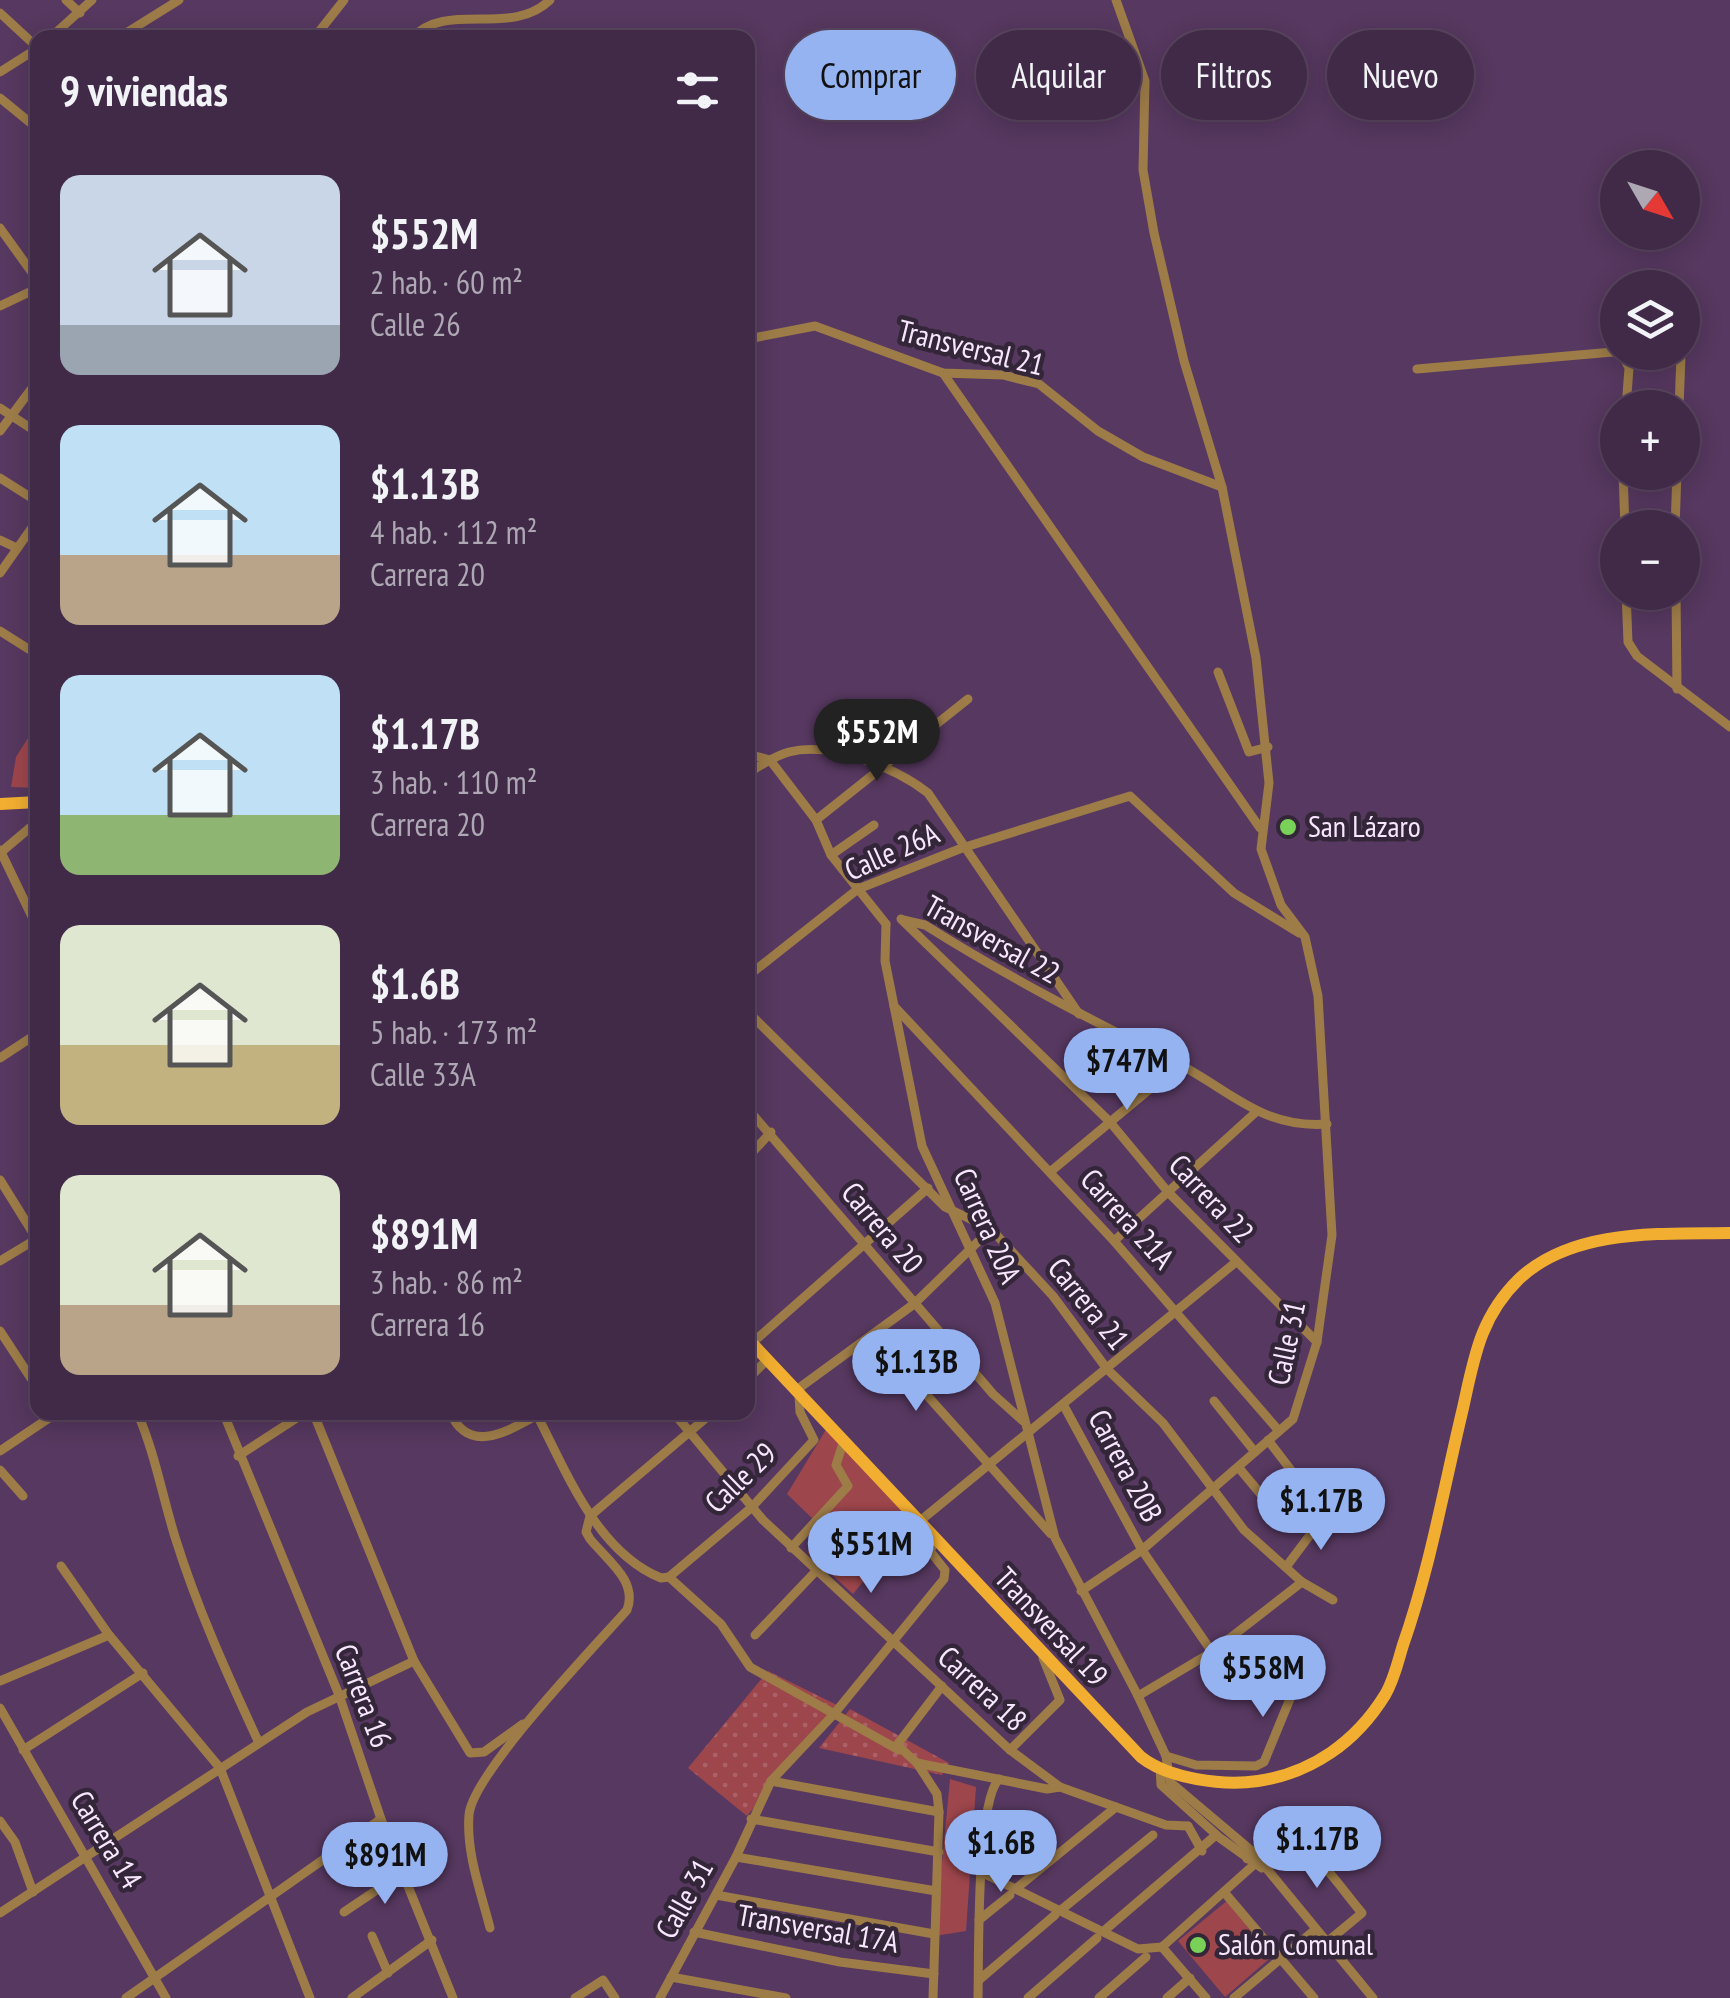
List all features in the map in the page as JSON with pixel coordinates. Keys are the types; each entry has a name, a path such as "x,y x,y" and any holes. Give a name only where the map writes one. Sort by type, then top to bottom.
{"main road":[{"path":"0,804 30,802"},
{"path":"1164,1765 1243,1783 1284,1777 1324,1759 1359,1731 1387,1692 1415,1611 1482,1326 1520,1278 1576,1246 1648,1234 1730,1233"},
{"name":"Transversal 19","path":"755,1348 1041,1654 1164,1765"}],"street":[{"path":"66,0 80,13"},
{"path":"60,30 92,0"},
{"path":"131,30 179,0"},
{"path":"320,30 344,0"},
{"path":"421,30 430,22 523,18 550,0"},
{"path":"1116,0 1145,81 1143,170 1154,233 1184,361 1222,488 1256,658 1269,783 1260,828"},
{"path":"0,13 30,41"},
{"path":"0,72 30,53"},
{"path":"0,98 30,122"},
{"path":"0,228 30,273"},
{"path":"0,306 30,289"},
{"name":"Transversal 21","path":"755,338 815,326 943,372 1003,374 1039,384 1098,431 1143,457 1222,488"},
{"path":"1417,370 1613,352 1622,354 1629,368 1627,390"},
{"path":"943,372 1260,828"},
{"path":"0,431 30,390"},
{"path":"0,408 30,428"},
{"path":"0,478 30,497"},
{"path":"0,573 30,530"},
{"path":"0,540 17,548"},
{"path":"1627,610 1628,642 1637,656 1730,727"},
{"path":"1676,610 1677,689"},
{"path":"0,631 30,650"},
{"path":"1218,672 1249,752 1268,747"},
{"path":"816,820 968,699"},
{"path":"755,770 791,751 816,750 884,766 928,793 1080,1016"},
{"path":"755,756 770,760 816,820 831,855 886,924"},
{"name":"Calle 26A","path":"755,970 858,889 962,848 1130,796 1234,893 1304,937"},
{"path":"831,855 874,825"},
{"path":"30,828 1,851 30,912"},
{"name":"Calle 31","path":"1081,1592 1142,1550 1293,1419 1316,1342 1332,1234 1318,996 1304,937 1281,904 1260,849 1260,828"},
{"name":"Transversal 22","path":"886,924 901,919 925,925 1080,1016 1180,1064 1256,1112 1301,1128 1327,1124"},
{"name":"Carrera 22","path":"901,919 1110,1122 1168,1192 1316,1342"},
{"name":"Carrera 20A","path":"886,924 885,961 922,1146 956,1212 995,1303 1055,1538 1138,1696 1164,1765"},
{"name":"Carrera 21A","path":"892,1004 1114,1241 1278,1431"},
{"name":"Carrera 21","path":"755,1019 945,1207 991,1230 1053,1296 1107,1369 1163,1423 1244,1530 1302,1582 1333,1600"},
{"path":"0,1058 30,1038"},
{"path":"1050,1172 1180,1064"},
{"path":"1114,1241 1256,1112"},
{"name":"Carrera 20","path":"755,1116 992,1394 1023,1421"},
{"path":"755,1150 771,1132"},
{"path":"0,1180 30,1228"},
{"path":"755,1336 928,1188"},
{"path":"797,1393 914,1304 991,1230"},
{"path":"0,1261 30,1243"},
{"path":"920,1521 1236,1262"},
{"path":"0,1332 30,1377"},
{"path":"873,1334 1055,1538"},
{"path":"755,1372 766,1361"},
{"name":"Calle 29","path":"665,1578 750,1508 814,1440 800,1412 797,1393"},
{"path":"1214,1401 1255,1452"},
{"name":"Carrera 20B","path":"1064,1406 1142,1550"},
{"path":"0,1450 45,1420"},
{"path":"141,1420 150,1441 180,1552 221,1662 259,1743"},
{"name":"Carrera 16","path":"226,1420 339,1695 381,1819 454,1998"},
{"path":"238,1456 296,1420"},
{"path":"312,1420 414,1660 470,1754 484,1752 525,1722"},
{"path":"453,1420 472,1438 491,1438 527,1420"},
{"path":"542,1420 590,1516 626,1555 665,1578 721,1624 750,1667 898,1748 917,1764 937,1794 940,1812 933,1998"},
{"name":"Carrera 18","path":"679,1420 750,1508 1010,1750 1060,1788 1166,1825 1188,1826"},
{"path":"490,1928 470,1846 468,1810 525,1722 627,1610 632,1594 586,1532 590,1516 704,1420"},
{"path":"791,1548 848,1486 836,1465 844,1440"},
{"path":"1268,1440 1325,1515 1286,1567"},
{"path":"1239,1468 1289,1528"},
{"path":"0,1470 23,1496"},
{"name":"Calle 31","path":"660,1998 736,1857 771,1781 834,1714 946,1575 930,1551 936,1539"},
{"path":"1142,1550 1212,1652"},
{"path":"61,1566 108,1635 220,1768 310,1998"},
{"path":"755,1635 816,1571"},
{"path":"1138,1696 1212,1652 1302,1582"},
{"path":"0,1681 108,1635"},
{"path":"1010,1750 1060,1700 1041,1654"},
{"path":"0,1914 259,1743 339,1695 414,1660"},
{"path":"23,1750 143,1673"},
{"path":"898,1748 942,1686"},
{"path":"1164,1765 1256,1766 1271,1754 1292,1694"},
{"name":"Carrera 14","path":"0,1708 88,1855 166,1998"},
{"path":"917,1764 1060,1788"},
{"path":"1164,1765 1161,1785 1216,1835 1255,1861"},
{"path":"1164,1765 1176,1789 1255,1861 1373,1998"},
{"path":"978,1998 988,1797 999,1779"},
{"path":"771,1781 940,1812"},
{"path":"979,1920 1116,1807"},
{"path":"1196,1817 1188,1826 1202,1851"},
{"path":"126,1998 381,1819"},
{"path":"751,1819 938,1852"},
{"path":"0,1821 16,1842 33,1892"},
{"path":"978,1980 1153,1835"},
{"path":"1028,1998 1216,1835"},
{"path":"983,1873 1101,1934 1138,1948 1162,1947 1255,1861 1263,1845 1297,1842 1362,1913 1328,1942"},
{"path":"736,1857 936,1891"},
{"path":"344,1912 405,1871"},
{"path":"1224,1892 1308,1996"},
{"path":"716,1896 934,1934"},
{"path":"1234,1998 1316,1929"},
{"name":"Transversal 17A","path":"694,1932 840,1962 934,1974"},
{"path":"372,1936 388,1972"},
{"path":"352,1998 432,1940"},
{"path":"1162,1947 1206,1998"},
{"path":"1099,1998 1146,1957"},
{"path":"671,1977 786,1998"},
{"path":"1167,1998 1190,1978"},
{"path":"576,1998 606,1982 615,1998"}],"shaded area":[{"path":"28,738 30,788 11,787 16,757"},
{"path":"830,1423 906,1503 886,1537 893,1545 853,1594 808,1553 819,1525 787,1494"},
{"path":"768,1671 839,1706 747,1816 688,1768"},
{"path":"850,1709 949,1763 942,1775 819,1748"},
{"path":"950,1779 976,1787 966,1931 935,1936"},
{"path":"1228,1900 1275,1954 1225,1997 1178,1941"}],"place":[{"name":"San Lázaro","path":"1288,827"},
{"name":"Salón Comunal","path":"1198,1945"}]}
